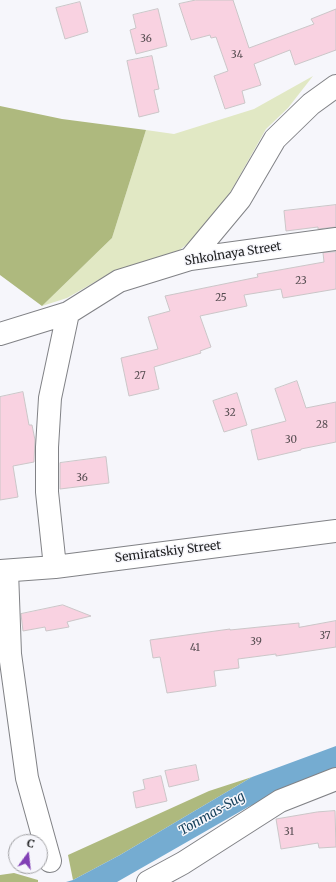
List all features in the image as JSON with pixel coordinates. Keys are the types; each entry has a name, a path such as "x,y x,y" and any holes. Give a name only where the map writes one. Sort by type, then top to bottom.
{"street":[{"path":"190,259 240,199 275,139 311,104 336,86"},
{"name":"Shkolnaya Street","path":"0,334 68,313 119,281 190,259 336,239"},
{"path":"55,567 47,492 47,447 50,398 68,313"},
{"name":"Semiratskiy Street","path":"2,572 55,567 336,531"},
{"path":"2,572 10,654 27,778 50,861"},
{"path":"148,882 183,862 280,801 336,779"}],"green space":[{"path":"313,76 288,108 266,129 231,191 196,237 177,252 107,275 67,298 42,306 112,238 146,130 174,134 254,109"},
{"path":"0,106 62,119 146,130 112,238 42,306 0,275"},
{"path":"252,777 120,855 73,880 68,855 209,791"},
{"path":"17,874 38,880 38,882 0,882 0,875"}],"water":[{"name":"Tonmas-Sug","path":"336,746 336,770 315,777 248,807 117,882 66,882 73,880 120,855 252,777"}],"building":[{"path":"196,0 233,0 249,48 314,24 311,19 336,9 336,50 295,65 290,50 254,64 261,85 242,91 245,103 225,109 214,76 228,71 216,37 211,38 210,35 191,40 179,4"},
{"path":"80,2 88,32 65,39 56,8"},
{"path":"158,9 167,46 136,54 130,30 136,28 133,15"},
{"path":"152,56 159,89 154,90 159,112 139,117 127,61"},
{"path":"336,205 336,227 318,229 318,227 286,231 284,211"},
{"path":"336,252 336,289 283,298 281,289 244,295 247,306 200,316 211,347 200,351 201,353 154,367 159,389 129,396 121,358 158,349 148,317 170,311 165,296 258,277 257,274 324,262 323,253"},
{"path":"297,381 306,408 336,402 336,442 258,460 251,430 286,421 275,389"},
{"path":"23,392 29,425 32,425 35,440 34,462 13,466 18,497 0,500 0,397"},
{"path":"237,393 247,425 224,432 213,401"},
{"path":"106,457 109,483 60,489 60,463"},
{"path":"63,605 91,616 67,622 69,627 46,631 45,627 23,631 21,614"},
{"path":"336,621 336,647 276,656 276,654 238,659 239,668 214,671 216,686 167,693 160,657 153,658 150,640 230,629 299,623 299,627"},
{"path":"196,765 199,780 169,787 165,771"},
{"path":"161,776 167,801 136,808 133,792 145,789 143,780"},
{"path":"335,811 336,847 319,848 318,843 281,849 276,819 317,812"}]}
